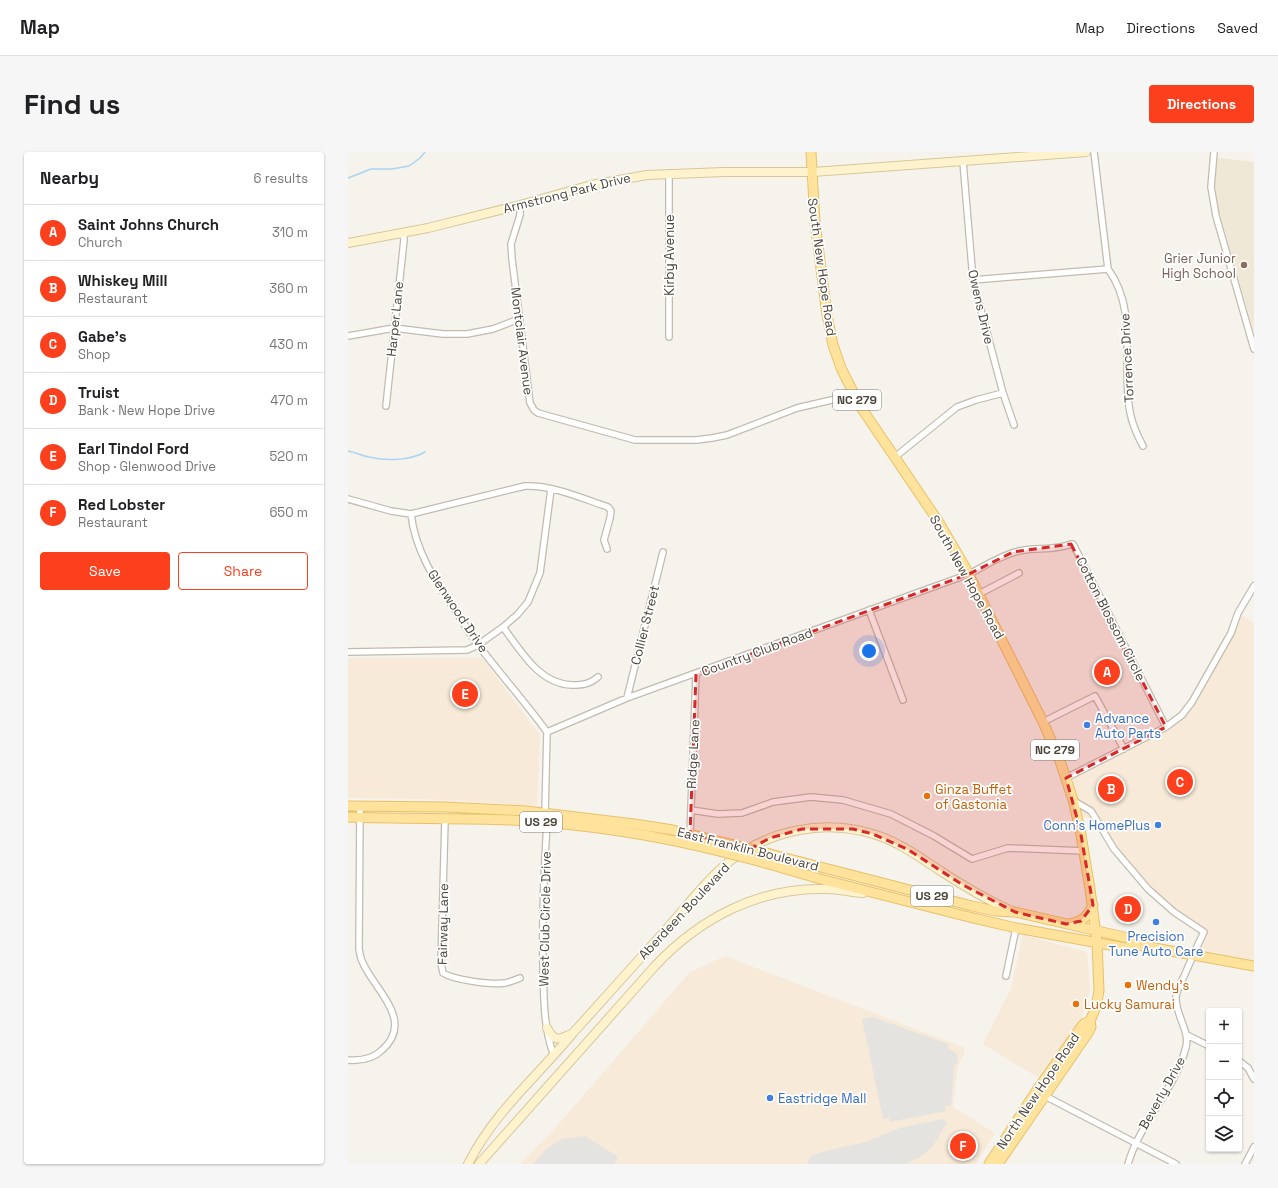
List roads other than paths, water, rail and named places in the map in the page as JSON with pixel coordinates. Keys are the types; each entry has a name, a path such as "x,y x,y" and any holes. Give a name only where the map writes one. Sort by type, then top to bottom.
{"main road":[{"name":"South New Hope Road","path":"811,152 815,222 830,332 841,368 853,395 938,521 969,574 1043,722 1066,778 1074,802 1093,905 1097,942"},
{"name":"Armstrong Park Drive","path":"348,243 403,233 520,205 606,181 647,175 669,173 813,172 1086,152"},
{"name":"East Franklin Boulevard","path":"348,806 499,809 689,844 762,862 890,897 1016,928 1126,948 1138,945 1254,966"},
{"name":"East Franklin Boulevard","path":"348,817 513,820 546,818 634,824 690,834 972,906 995,911 1015,912 1128,938 1138,945"},
{"name":"Aberdeen Boulevard","path":"468,1164 484,1136 520,1091 554,1056 720,870 731,861 770,838 782,834 814,828 829,827 841,827 873,834 907,849 963,885 1015,912"},
{"name":"Aberdeen Boulevard","path":"479,1164 665,956 685,938 707,922 742,904 790,891 828,889 890,897"},
{"path":"1066,924 1081,921 1088,914 1093,905"},
{"name":"North New Hope Road","path":"996,1164 1036,1109 1091,1027 1090,1022 1096,1007 1099,991 1097,942"},
{"name":"North New Hope Road","path":"996,1164 1037,1090 1083,1024 1090,1022"},
{"path":"546,1028 552,1037 558,1039 573,1033"},
{"path":"1036,1109 1035,1104 1038,1096 1037,1090"}],"street":[{"name":"Torrence Drive","path":"1094,152 1108,269 1115,281 1125,313 1128,339 1128,392 1130,412 1135,431 1143,446"},
{"path":"1214,152 1211,187 1216,216 1254,349"},
{"name":"Owens Drive","path":"963,162 973,280 1003,393 1014,425"},
{"name":"Kirby Avenue","path":"669,173 669,337"},
{"name":"Montclair Avenue","path":"520,205 520,215 511,244 512,259 530,403 534,410 538,413 624,438 651,441 712,438 744,429 797,408 853,395"},
{"name":"Harper Lane","path":"386,406 404,240 403,233"},
{"path":"973,280 1108,269"},
{"path":"348,336 394,328 443,334 467,334 493,329 519,319"},
{"path":"895,457 957,407 1003,393"},
{"path":"348,499 411,514 525,486 538,486 608,507 611,511 604,540 607,549"},
{"path":"348,652 467,650 478,645 518,615 528,602 540,573 551,489"},
{"name":"Glenwood Drive","path":"411,514 422,554 435,582 478,645 526,704 546,732"},
{"name":"Cotton Blossom Circle","path":"969,574 1020,550 1052,548 1073,544 1166,727"},
{"name":"Collier Street","path":"627,698 663,552"},
{"path":"979,594 1019,573"},
{"name":"Country Club Road","path":"546,732 627,698 969,574"},
{"path":"1066,778 1166,727 1182,715 1192,702 1231,633 1238,613 1254,586"},
{"path":"869,610 903,700"},
{"path":"503,627 531,664 541,674 552,680 565,685 581,685 592,682 598,677"},
{"name":"Ridge Lane","path":"690,834 696,674"},
{"path":"1043,722 1095,696 1124,749"},
{"name":"West Club Circle Drive","path":"546,732 546,818 542,935 546,1028 549,1043 554,1056"},
{"path":"691,810 718,814 742,813 773,802 811,797 843,800 891,814 934,836 972,859 1008,848 1084,851"},
{"path":"1074,802 1091,811 1114,849 1148,889 1174,912 1204,932 1179,987 1176,997 1179,1016 1187,1035 1206,1044"},
{"path":"348,1060 357,1061 369,1059 379,1053 388,1045 393,1035 395,1024 393,1012 362,960 359,949 360,806"},
{"name":"Fairway Lane","path":"445,819 441,963 443,973 455,978 494,983 509,982 520,978"},
{"path":"1006,976 1016,928"},
{"name":"Beverly Drive","path":"1128,1164 1135,1142 1184,1054 1187,1035"},
{"path":"1242,1063 1248,1068 1254,1079"},
{"path":"1045,1096 1176,1164"},
{"path":"1245,1164 1254,1147"}],"waterway":[{"path":"348,178 371,169 392,169 409,166 420,158 425,152"},
{"path":"348,451 390,460 405,459 425,452"}],"place":[{"name":"Grier Junior High School","path":"1244,265"},
{"name":"Saint Johns Church","path":"1107,672"},
{"name":"Earl Tindol Ford","path":"465,694"},
{"name":"Advance Auto Parts","path":"1087,725"},
{"name":"Gabe's","path":"1180,782"},
{"name":"Whiskey Mill","path":"1111,789"},
{"name":"Ginza Buffet of Gastonia","path":"927,796"},
{"name":"Conn's HomePlus","path":"1158,825"},
{"name":"Truist","path":"1128,909"},
{"name":"Precision Tune Auto Care","path":"1156,922"},
{"name":"Wendy's","path":"1128,985"},
{"name":"Lucky Samurai","path":"1076,1004"},
{"name":"Eastridge Mall","path":"770,1098"},
{"name":"Red Lobster","path":"963,1146"}]}
